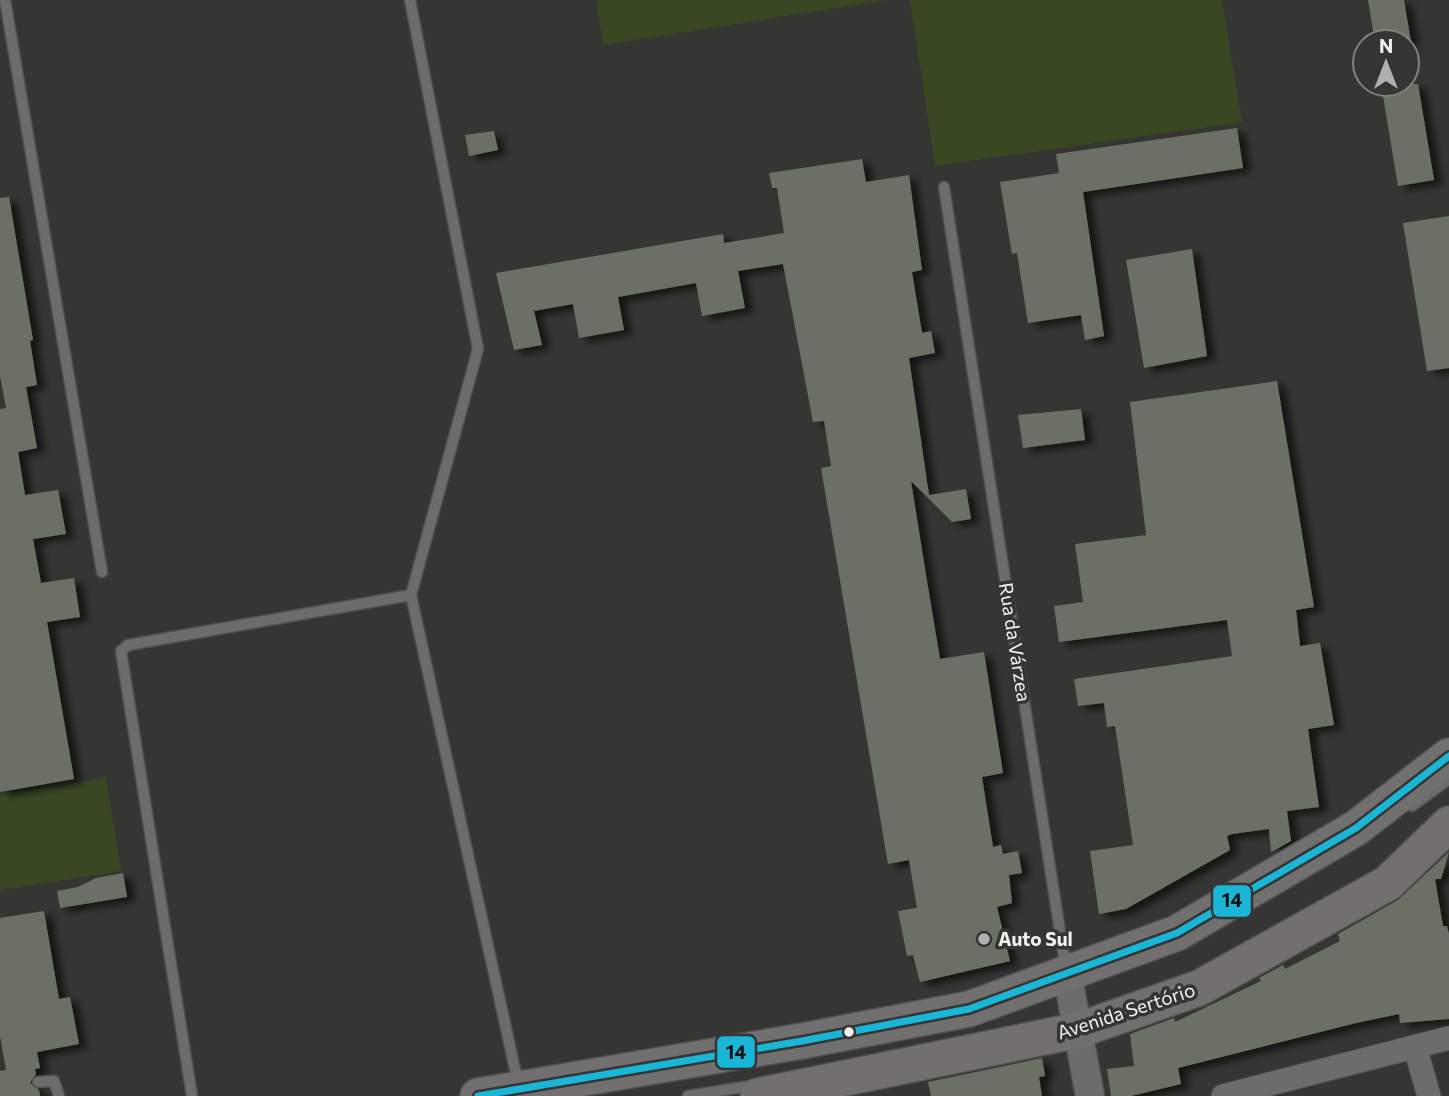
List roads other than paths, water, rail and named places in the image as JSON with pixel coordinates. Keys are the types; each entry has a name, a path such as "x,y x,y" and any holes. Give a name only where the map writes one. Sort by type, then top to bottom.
{"main road":[{"path":"478,1096 533,1092 969,1009 1069,985 1177,933 1356,828 1449,756"},
{"name":"Avenida Sertório","path":"758,1096 1078,1025 1199,988 1388,883 1449,824"}],"street":[{"name":"Rua da Várzea","path":"1069,985 1090,1096"},
{"path":"1223,1096 1449,1038"},
{"path":"1415,1047 1429,1096"}],"lane":[{"path":"5,0 103,572"},
{"path":"410,0 478,349 411,595 533,1092 804,1053 971,1020 1008,1008"},
{"name":"Rua da Várzea","path":"944,187 1069,985"},
{"path":"192,1096 121,651 128,645 411,595"},
{"path":"1402,813 1449,779"},
{"path":"688,1096 1078,1025 1184,980"},
{"path":"38,1082 54,1081 58,1096"}],"place":[{"name":"Auto Sul","path":"984,939"}]}
